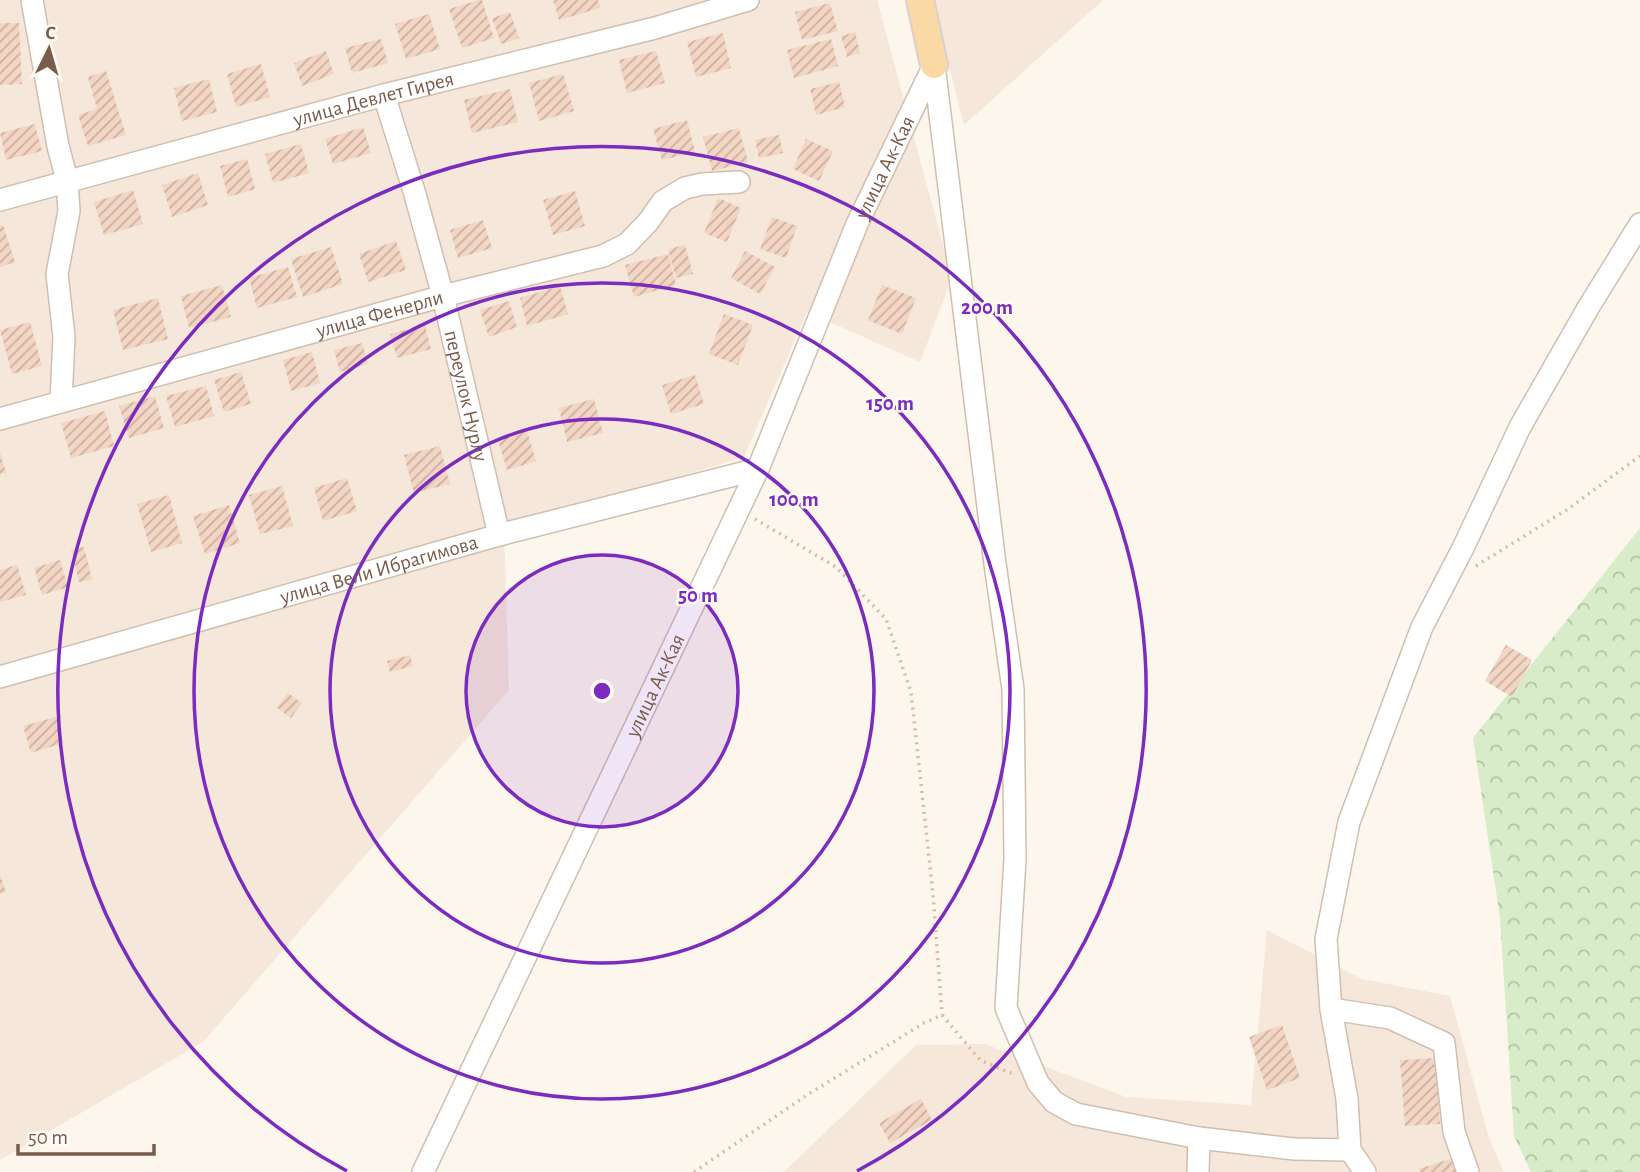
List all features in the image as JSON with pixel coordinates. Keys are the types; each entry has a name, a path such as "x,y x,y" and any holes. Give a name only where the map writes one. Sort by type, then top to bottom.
{"main road":[{"path":"920,0 934,65"}],"street":[{"path":"32,0 58,146 68,180 68,211 57,274 64,337 61,401"},
{"name":"улица Девлет Гирея","path":"0,200 384,95 655,28 748,0"},
{"path":"934,65 1013,689 1016,859 1006,1008 1038,1083 1054,1102 1076,1114 1199,1138 1294,1149 1350,1150"},
{"name":"улица Ак-Кая","path":"423,1172 758,468 857,224 934,65"},
{"name":"переулок Нурлу","path":"384,95 443,296 499,534"},
{"name":"улица Фенерли","path":"0,419 443,296 603,256 627,244 663,201 685,188 739,182"},
{"path":"1365,1172 1350,1150 1347,1099 1331,1009 1326,939 1349,822 1422,627 1520,427 1640,224"},
{"name":"улица Вели Ибрагимова","path":"0,677 499,534 758,468"},
{"path":"1331,1009 1390,1018 1444,1043 1454,1132 1468,1172"},
{"path":"1198,1172 1199,1138"}],"path":[{"path":"1444,585 1568,509 1640,456"},
{"path":"738,509 836,567 886,619 911,692 933,894 942,1015 980,1060 1038,1083"},
{"path":"694,1172 807,1095 924,1023 942,1015"}],"shaded area":[{"path":"0,0 877,0 952,278 920,362 807,312 744,457 504,529 509,690 203,1042 0,1160"},
{"path":"932,0 1103,0 964,125"},
{"path":"1267,930 1362,979 1450,996 1489,1138 1504,1172 784,1172 916,1045 985,1044 1126,1097 1251,1105"}],"green space":[{"path":"1640,528 1640,1172 1531,1172 1514,1136 1500,918 1473,738"}],"building":[{"path":"482,0 494,38 462,48 449,9"},
{"path":"553,0 598,0 600,8 559,20"},
{"path":"830,3 838,31 802,40 795,12"},
{"path":"510,12 519,38 501,44 492,18"},
{"path":"429,14 440,49 406,59 395,24"},
{"path":"0,23 19,23 22,84 0,85"},
{"path":"855,32 860,53 847,57 841,36"},
{"path":"723,33 731,68 696,77 687,42"},
{"path":"381,39 388,63 352,73 345,48"},
{"path":"831,39 838,66 794,78 787,50"},
{"path":"326,51 334,74 302,86 294,63"},
{"path":"656,51 665,83 627,93 619,60"},
{"path":"261,64 270,97 236,107 227,74"},
{"path":"106,71 126,135 88,146 78,115 97,109 88,77"},
{"path":"563,74 574,111 539,121 529,83"},
{"path":"209,79 217,112 182,121 174,88"},
{"path":"839,82 845,107 816,115 810,89"},
{"path":"510,89 518,122 472,133 464,100"},
{"path":"687,120 695,152 662,160 653,129"},
{"path":"35,124 42,151 6,160 0,133"},
{"path":"363,127 371,153 333,164 325,139"},
{"path":"739,128 748,162 712,171 703,137"},
{"path":"779,135 783,153 759,158 755,140"},
{"path":"806,139 833,151 819,181 793,169"},
{"path":"301,144 309,173 273,183 265,154"},
{"path":"247,159 255,189 228,197 220,166"},
{"path":"198,173 208,205 172,217 162,185"},
{"path":"133,190 143,224 104,235 94,202"},
{"path":"575,191 585,226 553,235 543,200"},
{"path":"718,198 741,208 727,242 704,233"},
{"path":"772,217 797,226 786,258 760,249"},
{"path":"483,220 492,248 458,258 450,230"},
{"path":"3,225 15,262 0,267 0,226"},
{"path":"396,241 406,270 368,282 359,254"},
{"path":"685,245 693,274 676,278 668,249"},
{"path":"331,247 343,284 303,297 291,259"},
{"path":"745,251 775,267 760,294 731,278"},
{"path":"668,254 676,285 634,297 625,265"},
{"path":"288,267 297,297 257,308 249,278"},
{"path":"222,285 231,317 189,328 181,296"},
{"path":"882,285 916,298 902,334 868,320"},
{"path":"560,286 568,314 527,326 520,298"},
{"path":"158,298 168,339 123,350 113,310"},
{"path":"509,301 517,327 489,337 480,310"},
{"path":"724,314 753,325 738,365 709,354"},
{"path":"30,322 42,366 12,374 0,330"},
{"path":"425,325 431,349 397,358 390,334"},
{"path":"362,343 368,364 340,372 334,350"},
{"path":"312,352 320,383 291,391 283,360"},
{"path":"241,372 251,404 224,412 214,380"},
{"path":"695,375 704,404 671,414 662,385"},
{"path":"206,386 214,416 175,427 166,396"},
{"path":"155,396 164,428 129,438 119,406"},
{"path":"594,399 603,433 567,442 559,408"},
{"path":"105,411 114,446 71,458 61,423"},
{"path":"527,431 536,461 507,470 498,440"},
{"path":"440,446 450,484 414,493 404,455"},
{"path":"0,452 6,473 0,474"},
{"path":"347,478 357,511 323,521 314,488"},
{"path":"282,486 293,526 260,534 249,495"},
{"path":"169,495 182,543 151,552 137,504"},
{"path":"229,505 240,543 205,554 193,516"},
{"path":"84,547 92,579 79,582 71,550"},
{"path":"60,560 68,587 42,595 34,568"},
{"path":"17,565 26,595 0,602 0,570"},
{"path":"1506,645 1532,660 1512,697 1485,681"},
{"path":"410,655 413,666 390,672 387,661"},
{"path":"288,693 302,703 291,718 277,708"},
{"path":"56,717 64,743 31,753 23,726"},
{"path":"0,875 6,892 0,893"},
{"path":"1282,1025 1300,1078 1267,1090 1249,1037"},
{"path":"1436,1058 1440,1124 1405,1126 1400,1060"},
{"path":"921,1099 932,1120 890,1143 879,1123"},
{"path":"1453,1158 1457,1172 1420,1172 1419,1169"}]}
